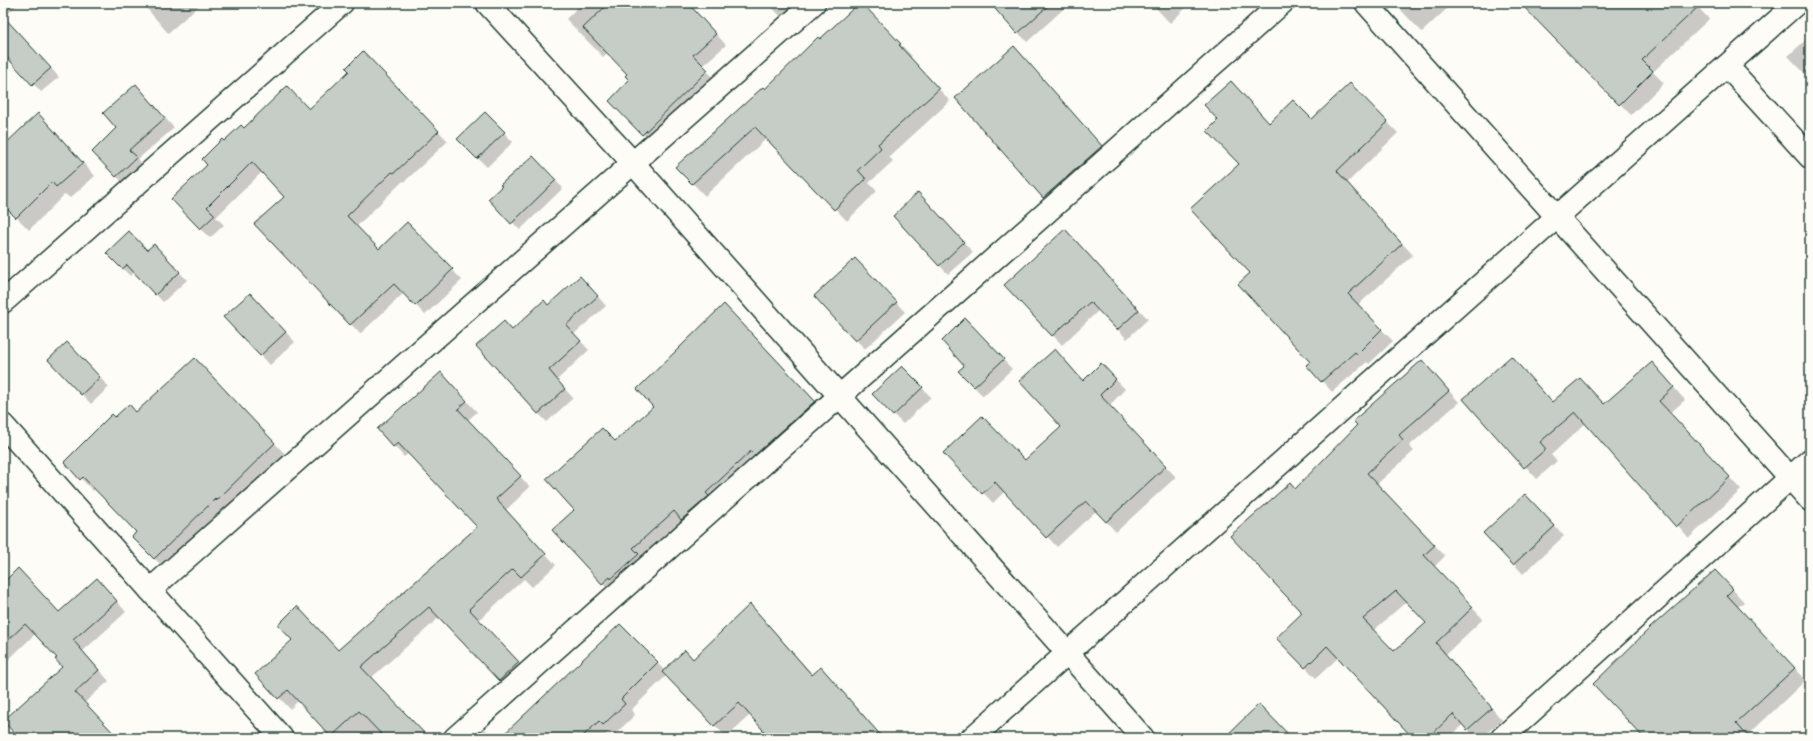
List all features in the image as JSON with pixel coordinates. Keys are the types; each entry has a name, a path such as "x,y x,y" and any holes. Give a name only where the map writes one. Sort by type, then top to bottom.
{"street":[{"path":"3,302 342,3"},
{"path":"487,3 633,163 1143,738"},
{"path":"150,590 814,3"},
{"path":"455,738 1282,3"},
{"path":"1366,3 1810,500"},
{"path":"972,738 1798,3"},
{"path":"1727,66 1810,157"},
{"path":"3,425 282,738"},
{"path":"1502,738 1810,460"}],"building":[{"path":"609,3 688,3 716,34 693,55 708,70 642,135 609,101 629,80 625,76 627,74 583,28"},
{"path":"859,3 862,3 901,44 899,45 939,89 878,144 881,148 858,170 866,179 834,210 755,127 692,184 675,167 763,87 765,89 818,37 820,39"},
{"path":"990,3 1051,3 1017,34"},
{"path":"1520,3 1702,3 1642,60 1653,71 1619,105"},
{"path":"3,16 51,68 32,85 3,53"},
{"path":"1014,46 1102,146 1043,198 955,98"},
{"path":"363,51 439,131 394,173 392,172 347,216 379,249 407,222 453,269 415,306 394,284 350,325 254,224 284,197 252,162 207,207 215,215 200,229 171,199 207,165 202,159 222,139 224,141 241,125 244,128 287,86 309,109 349,71 346,68"},
{"path":"1231,81 1269,123 1293,100 1312,119 1350,83 1388,122 1337,171 1402,244 1348,294 1382,329 1357,354 1355,352 1321,382 1306,365 1310,362 1238,284 1250,273 1190,209 1239,164 1207,131 1218,120 1204,105"},
{"path":"136,84 165,118 129,150 137,157 116,177 92,152 116,128 103,113"},
{"path":"485,112 505,132 477,159 457,139"},
{"path":"38,113 83,163 56,187 52,182 16,218 3,205 3,146"},
{"path":"533,156 556,180 511,224 488,199 502,186 500,185"},
{"path":"918,192 964,242 939,266 893,216"},
{"path":"1065,229 1139,310 1117,330 1090,302 1052,336 1004,285"},
{"path":"129,231 147,250 154,244 180,272 155,295 127,265 122,269 106,253"},
{"path":"855,258 897,302 855,341 814,296"},
{"path":"580,276 598,296 566,325 581,341 549,370 565,389 538,414 476,346 504,321 512,330 544,300 548,305"},
{"path":"250,293 286,332 260,356 223,317"},
{"path":"724,304 815,401 755,455 751,451 706,493 709,496 681,520 674,511 633,548 639,554 611,579 610,577 602,584 552,530 574,510 546,479 602,428 615,441 653,407 637,389"},
{"path":"965,318 1004,359 974,387 958,371 964,366 942,341"},
{"path":"67,342 100,377 81,395 48,360"},
{"path":"1055,349 1083,381 1101,363 1116,379 1100,395 1166,466 1106,522 1086,501 1046,538 995,482 982,494 943,453 982,416 1025,460 1061,427 1019,381"},
{"path":"1511,356 1552,402 1580,378 1604,404 1652,362 1674,387 1659,401 1730,477 1676,527 1575,412 1540,442 1546,449 1524,468 1463,399"},
{"path":"195,358 275,443 154,559 132,537 136,532 83,477 80,480 64,462 112,414 115,417 129,404 136,412"},
{"path":"1422,360 1449,391 1399,435 1403,440 1367,473 1435,545 1424,555 1473,607 1436,643 1492,708 1467,730 1453,714 1428,738 1413,738 1327,646 1305,668 1276,638 1302,613 1230,536 1290,483 1295,489 1357,425 1353,421","holes":["1396,591 1426,623 1394,651 1363,619"]},
{"path":"902,366 923,387 893,416 872,394"},
{"path":"441,372 467,401 458,409 521,476 496,499 546,554 521,577 513,569 469,609 519,662 499,681 429,607 361,667 429,738 385,738 359,711 331,737 288,690 278,699 255,674 292,640 278,625 297,606 338,650 477,527 398,443 393,447 377,429"},
{"path":"1525,494 1555,526 1513,565 1483,533"},
{"path":"18,568 59,612 97,578 117,601 73,640 99,670 75,692 118,738 19,738 3,721 62,667 55,659 57,658 25,624 3,645 3,583"},
{"path":"1715,570 1733,589 1727,595 1795,668 1736,723 1749,738 1644,738 1593,684 1651,627"},
{"path":"750,604 812,675 821,667 883,738 770,738 739,703 714,726 662,672 685,650 693,659"},
{"path":"620,624 658,662 621,699 625,704 603,725 599,721 581,738 500,738"},
{"path":"1259,704 1292,738 1224,738"}]}
